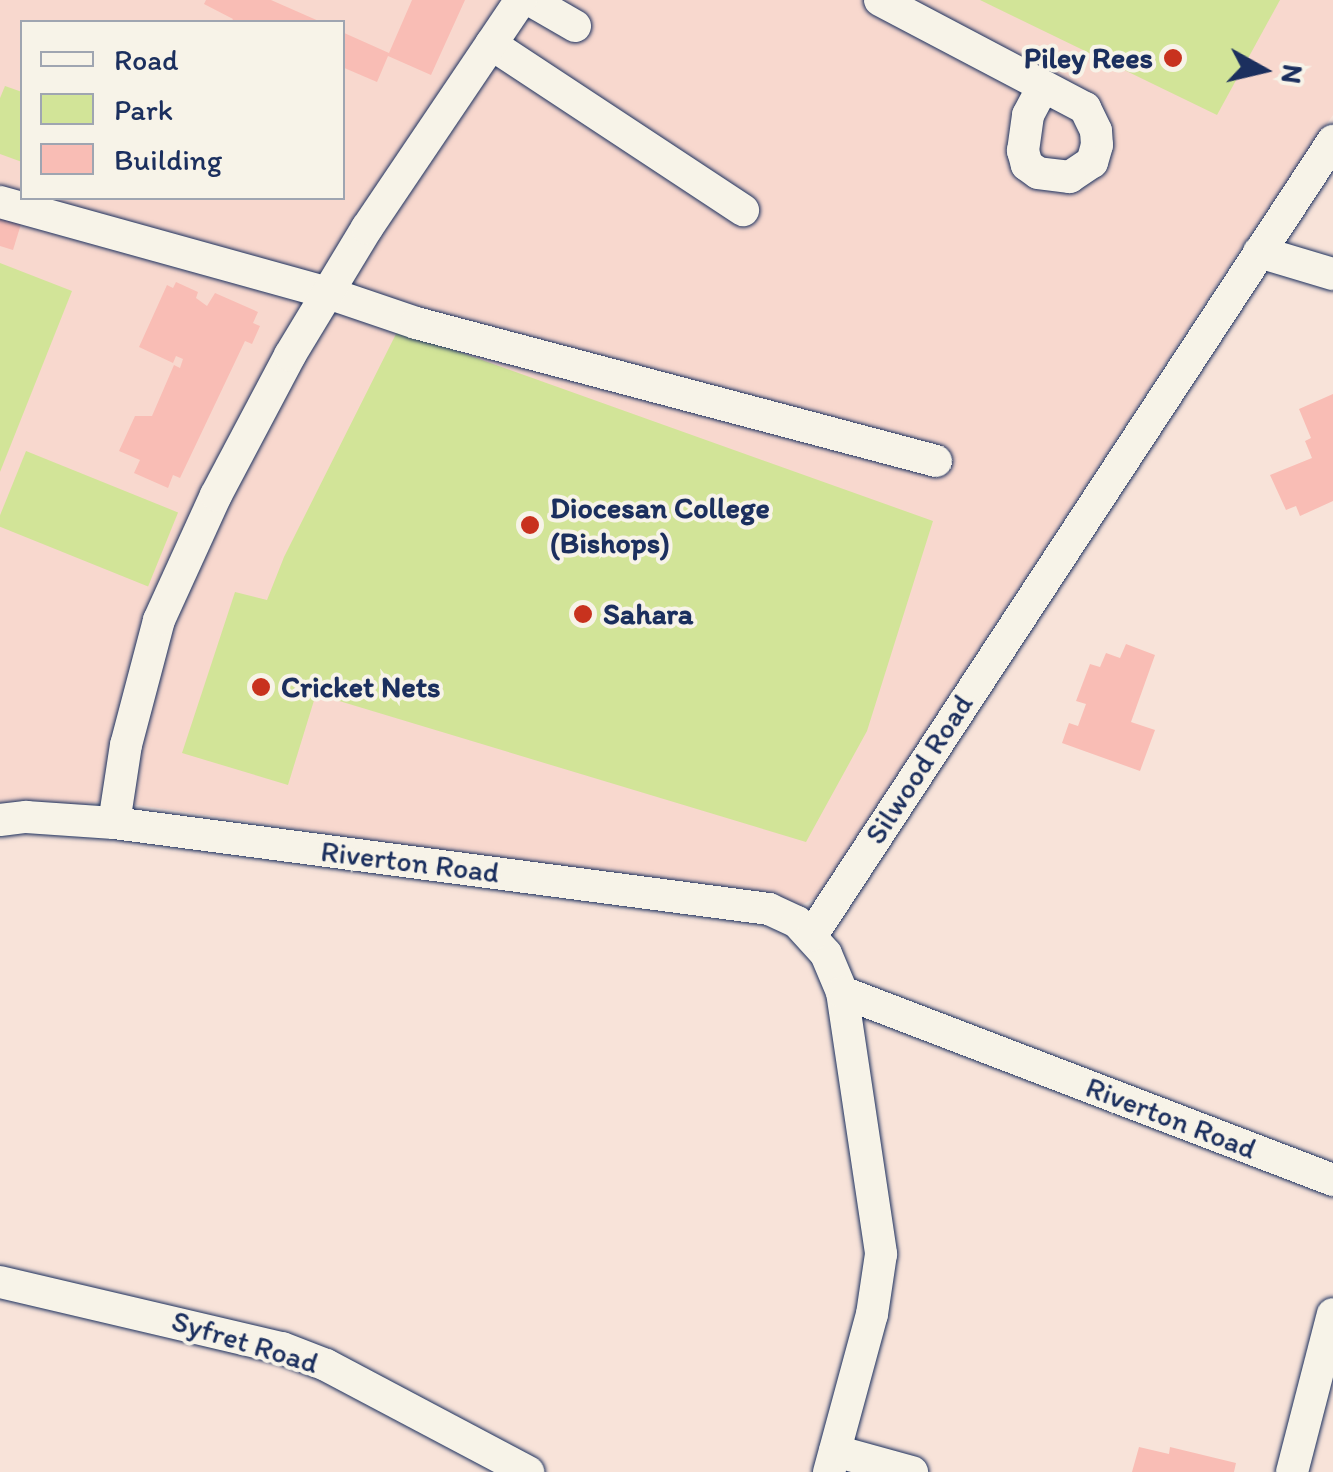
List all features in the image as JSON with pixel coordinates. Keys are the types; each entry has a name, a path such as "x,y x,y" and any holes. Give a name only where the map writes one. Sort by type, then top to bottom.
{"street":[{"path":"114,824 126,745 158,620 216,496 328,293 521,0"},
{"path":"530,0 574,26"},
{"path":"880,0 1043,87"},
{"path":"491,44 743,210"},
{"name":"Silwood Road","path":"812,935 1333,141"},
{"path":"0,202 328,293 416,323 936,462"},
{"path":"1259,252 1333,274"},
{"name":"Riverton Road","path":"0,820 26,816 114,824 769,908 812,935"},
{"path":"812,935 834,970 842,992 881,1254 872,1314 832,1461 912,1472"},
{"name":"Riverton Road","path":"842,992 1333,1180"},
{"name":"Syfret Road","path":"0,1282 282,1348 326,1365 528,1472"},
{"path":"1292,1472 1333,1314"}],"shaded area":[{"name":"Diocesan College (Bishops)","path":"0,0 1333,0 1333,115 1240,249 817,897 801,905 100,802 0,815"}],"green space":[{"name":"Piley Rees","path":"980,0 1280,0 1217,115"},
{"path":"5,86 20,91 20,161 0,154 0,98"},
{"path":"0,263 72,291 0,472"},
{"name":"Sahara","path":"398,330 933,521 867,731 806,842 316,694 288,785 182,753 235,592 267,600 284,557"},
{"path":"26,451 178,512 148,587 0,527 0,515"}],"building":[{"path":"206,0 271,0 316,20 232,20 204,4"},
{"path":"412,0 465,0 431,75 388,56 377,82 345,68 345,33 389,53"},
{"path":"0,217 21,224 13,250 0,246"},
{"path":"176,282 198,292 196,298 207,306 215,293 258,312 253,323 260,326 252,344 245,341 180,478 173,475 168,488 134,473 140,460 119,451 135,416 152,416 174,365 180,368 183,359 176,356 173,363 139,347 167,285 173,288"},
{"path":"1333,394 1333,501 1300,516 1296,506 1286,510 1270,475 1312,458 1305,441 1311,438 1299,409"},
{"path":"1126,644 1155,655 1131,722 1155,730 1140,771 1062,743 1069,723 1078,726 1086,704 1076,701 1090,664 1100,667 1106,653 1120,658"},
{"path":"1139,1447 1169,1454 1170,1447 1236,1463 1234,1472 1132,1472"}],"place":[{"name":"Piley Rees","path":"1173,58"},
{"name":"Diocesan College (Bishops)","path":"530,525"},
{"name":"Sahara","path":"583,614"},
{"name":"Cricket Nets","path":"261,687"}]}
